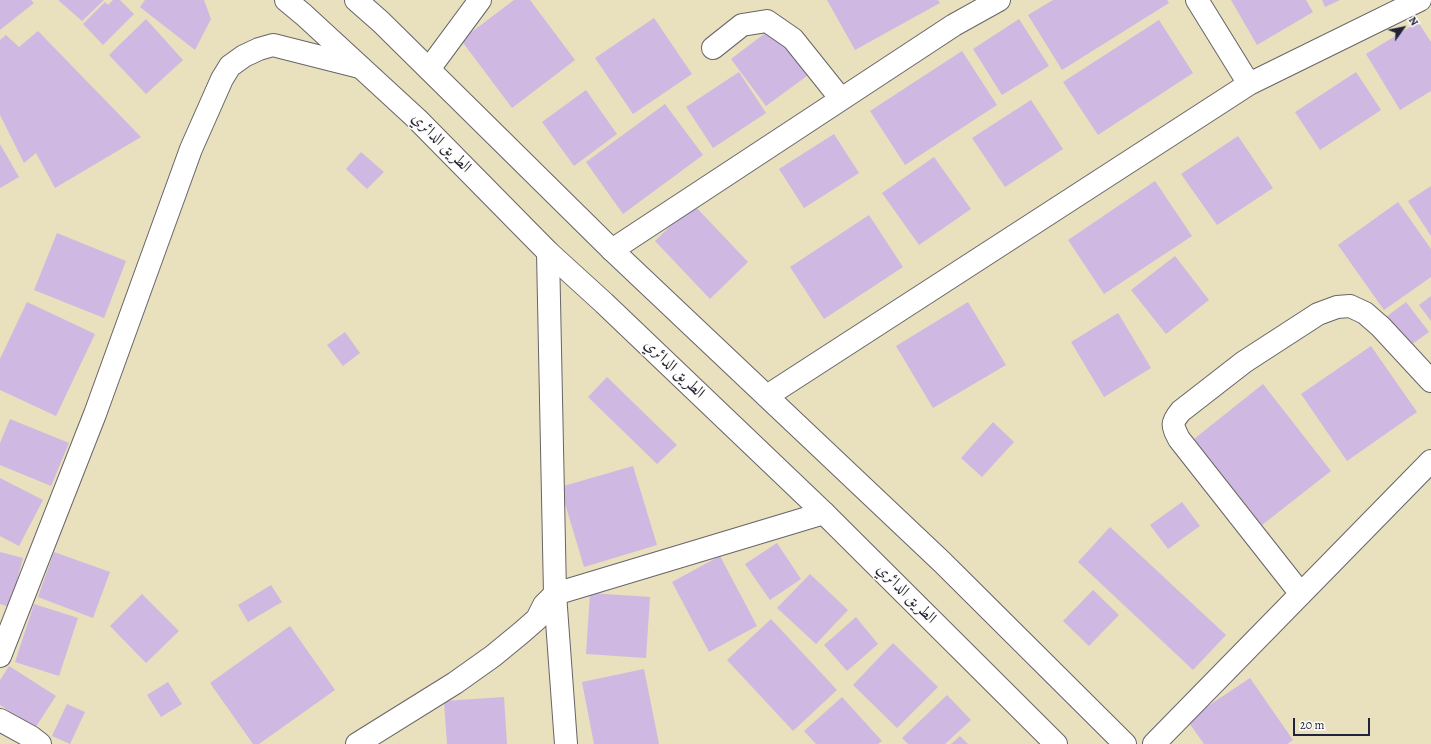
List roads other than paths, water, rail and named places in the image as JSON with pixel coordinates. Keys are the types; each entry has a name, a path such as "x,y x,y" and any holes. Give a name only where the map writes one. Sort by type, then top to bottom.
{"street":[{"name":"الطريق الدائري","path":"286,0 304,14 418,119 548,252 604,303 824,513 1056,744"},
{"path":"356,0 381,22 612,250 942,562 1125,744"},
{"path":"429,69 480,0"},
{"path":"612,250 954,26 999,0"},
{"path":"1197,0 1249,84"},
{"path":"767,396 1249,84 1420,0"},
{"path":"713,48 742,26 767,21 793,39 841,100"},
{"path":"0,656 95,414 191,149 222,79 230,66 244,56 259,49 273,45 360,67"},
{"path":"548,252 555,594 566,744"},
{"path":"1301,594 1179,439 1173,426 1174,418 1244,362 1318,314 1337,307 1350,306 1365,313 1381,327 1431,381"},
{"path":"1154,744 1431,461"},
{"path":"357,744 455,683 493,656 536,619 544,605 555,594 824,513"},
{"path":"0,720 31,737 40,744"}]}
